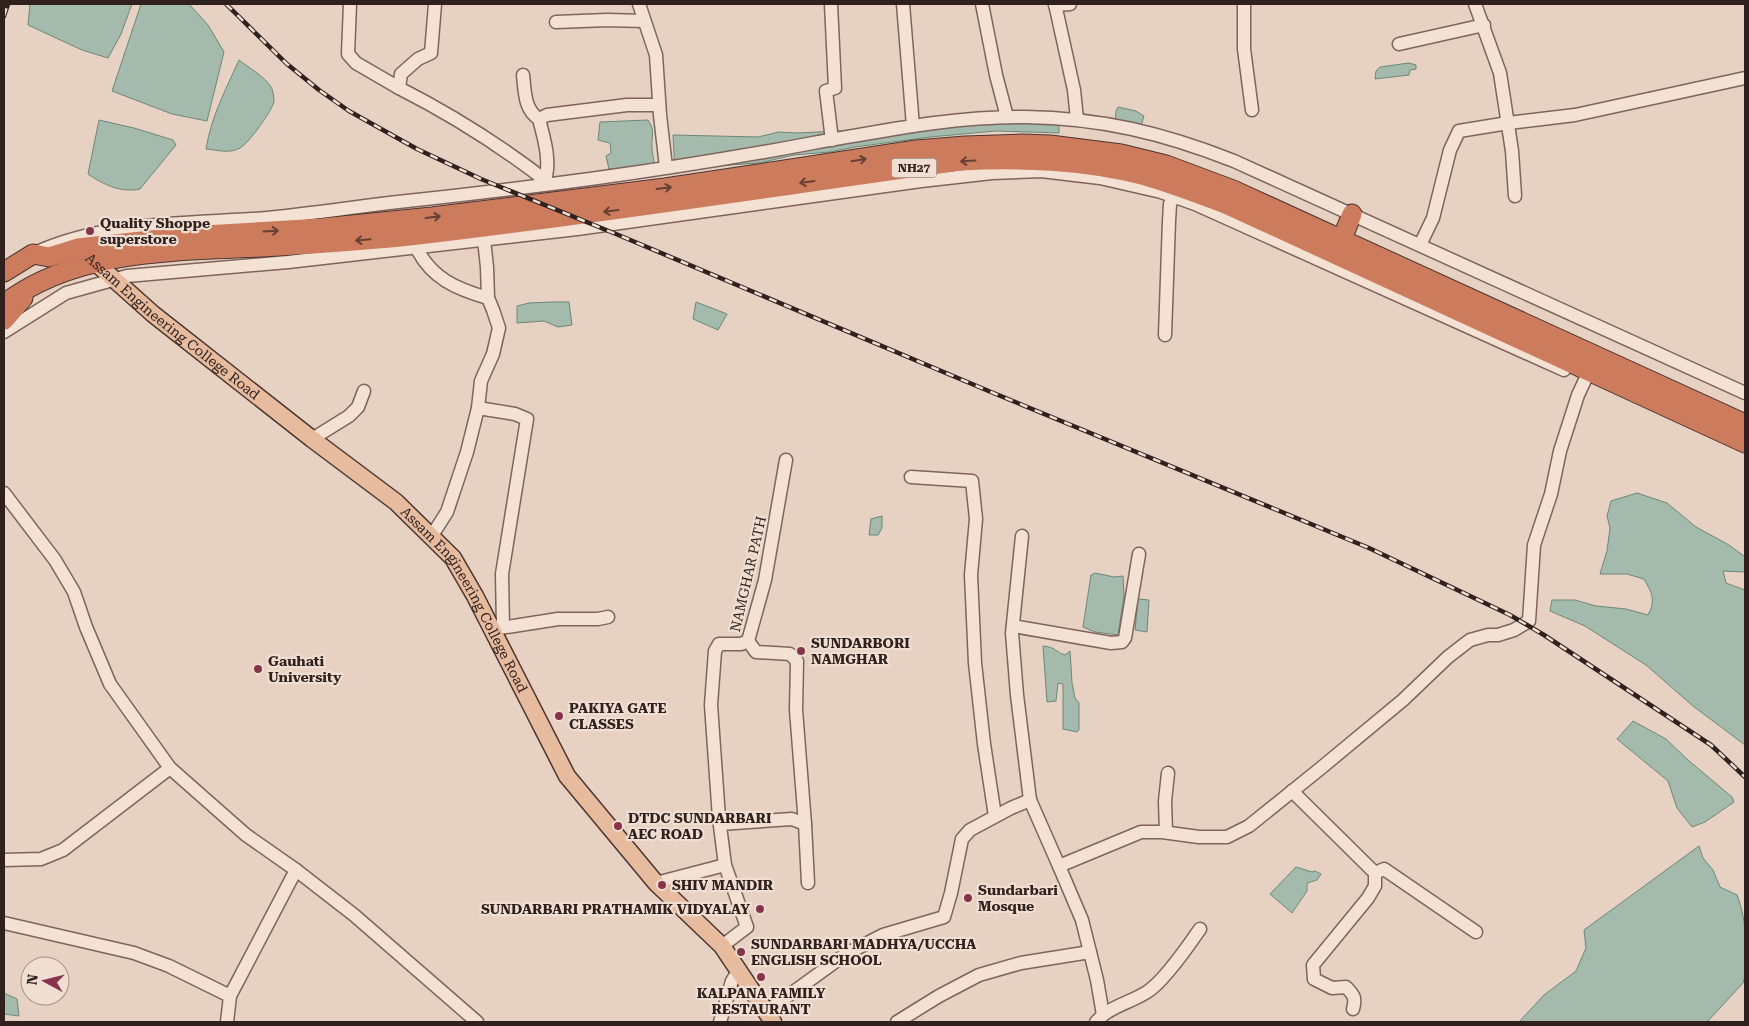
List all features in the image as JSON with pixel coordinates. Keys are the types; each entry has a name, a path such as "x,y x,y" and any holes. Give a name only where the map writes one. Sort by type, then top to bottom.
{"highway":[{"name":"NH27","path":"4,287 41,256 78,248 187,236 322,228 414,219 674,187 916,150 1013,144 1050,145 1121,154 1166,165 1233,190 1745,424"},
{"name":"NH27","path":"4,304 15,296 56,275 96,262 151,254 416,235 667,204 960,162 1008,159 1050,160 1098,166 1143,176 1180,187 1228,205 1745,443"},
{"path":"1342,240 1352,214"},
{"path":"4,272 41,256"},
{"path":"4,320 33,286"}],"main road":[{"name":"Assam Engineering College Road","path":"78,248 153,314 312,439 396,502 453,558 475,596 497,628 567,776 656,883 722,946 770,1017"}],"street":[{"path":"350,4 348,54 356,63 475,130 547,182"},
{"path":"399,88 401,74 418,59 431,53 435,4"},
{"path":"639,4 656,55 666,167"},
{"path":"831,4 835,88 826,91 832,140"},
{"path":"903,4 913,126"},
{"path":"982,4 1007,117"},
{"path":"1070,4 1055,5 1074,90 1077,119"},
{"path":"1244,4 1244,49 1252,110"},
{"path":"1476,4 1500,73 1512,151 1514,196"},
{"path":"556,22 644,21"},
{"path":"1399,44 1484,25"},
{"path":"523,76 530,114 539,119 545,142 548,171 547,182"},
{"path":"1420,245 1433,218 1450,150 1460,132 1508,123 1575,115 1745,78"},
{"path":"539,119 547,115 627,105 659,105"},
{"path":"41,256 57,243 92,234 156,224 268,218 666,167 971,118 1077,119 1114,124 1193,144 1352,214 1745,393"},
{"path":"4,332 66,293 127,276 288,262 484,240 577,229 921,181 992,173 1041,171 1100,178 1174,196 1223,216 1745,453"},
{"path":"1165,335 1170,204 1174,196"},
{"path":"431,537 447,512 467,452 478,408 481,381 493,354 499,328 488,298 484,240"},
{"path":"416,247 430,270 468,292 488,298"},
{"path":"1060,866 1141,832 1166,832 1199,837 1227,837 1248,826 1292,791 1403,700 1448,657 1470,640 1506,633 1529,621 1534,545 1551,494 1560,451 1578,395 1585,380"},
{"path":"312,439 349,416 358,407 364,392"},
{"path":"478,408 515,414 527,419 502,574 497,628 558,619 598,619 608,617"},
{"name":"NAMGHAR PATH","path":"722,946 747,927 725,865 720,824 711,705 715,651 719,644 741,644 748,641 765,580 786,460"},
{"path":"911,477 972,481 976,519 970,575 975,663 984,744 995,816"},
{"path":"4,493 55,560 74,592 86,627 110,684 170,768 246,835 296,870 354,915 476,1022"},
{"path":"1022,536 1012,633 1017,695 1030,800 1082,920 1097,980 1099,1019"},
{"path":"1013,626 1111,642 1122,642 1126,638 1139,554"},
{"path":"748,641 756,652 790,654 797,661 796,710 806,824 808,883"},
{"path":"4,860 41,858 63,850 170,768"},
{"path":"1166,832 1165,801 1168,774"},
{"path":"1292,791 1375,873 1375,886 1368,898 1320,954 1313,965 1314,980 1332,988 1346,987 1354,994 1353,1009"},
{"path":"770,1017 846,954 883,935 944,917 962,839 970,830 1030,800"},
{"path":"720,824 792,819 806,824"},
{"path":"656,883 725,865"},
{"path":"1375,873 1384,869 1476,932"},
{"path":"227,1022 230,996 296,870"},
{"path":"4,923 134,953 169,966 230,996"},
{"path":"1099,1019 1110,1009 1149,991 1200,929"},
{"path":"897,1022 939,996 979,975 1022,963 1090,952"},
{"path":"720,1022 732,981 739,970"}],"shaded area":[{"path":"30,4 132,4 121,34 108,58 82,50 28,25"},
{"path":"141,4 189,4 208,25 224,52 207,121 172,114 112,91"},
{"path":"239,60 268,83 274,96 274,102 259,127 240,148 228,151 206,149 215,114"},
{"path":"1409,63 1416,65 1416,69 1410,70 1409,75 1375,79 1376,71 1380,67"},
{"path":"1118,107 1136,111 1144,116 1141,126 1115,125"},
{"path":"1059,117 1059,133 996,131 930,137 830,152 794,155 759,163 716,166 675,173 673,135 758,137 779,132 865,132 888,123"},
{"path":"99,120 173,140 176,145 140,189 119,189 100,182 88,174"},
{"path":"648,120 653,130 654,168 609,169 606,156 611,153 610,143 598,140 600,122"},
{"path":"569,302 572,325 558,327 544,321 517,323 517,306 529,303"},
{"path":"696,302 727,314 718,330 693,319"},
{"path":"1637,493 1667,503 1696,527 1729,545 1745,557 1745,572 1723,571 1726,583 1745,590 1745,745 1693,706 1646,665 1585,626 1550,611 1552,600 1575,600 1596,606 1626,609 1648,615 1652,605 1652,597 1644,579 1627,574 1600,574 1607,551 1610,528 1607,516 1611,501"},
{"path":"882,516 882,528 878,535 869,535 871,519"},
{"path":"1095,573 1114,577 1123,576 1124,596 1118,635 1095,632 1083,627 1091,575"},
{"path":"1138,599 1149,600 1147,632 1135,630"},
{"path":"1043,646 1051,647 1065,655 1070,651 1072,683 1075,698 1079,703 1079,730 1077,732 1063,729 1063,684 1058,683 1056,701 1047,702"},
{"path":"1633,721 1666,739 1732,797 1734,802 1705,822 1692,827 1677,808 1668,781 1617,739"},
{"path":"1699,846 1703,858 1713,870 1720,887 1737,895 1743,915 1745,935 1745,976 1743,983 1707,1022 1519,1022 1544,995 1576,971 1586,948 1584,930"},
{"path":"1296,867 1321,874 1317,880 1307,883 1307,891 1292,913 1270,894"},
{"path":"4,993 17,999 19,1016 4,1014"}],"railway":[{"path":"4,16 8,4"},
{"path":"226,4 287,64 319,90 349,111 417,149 481,179 1369,548 1510,615 1544,635 1711,745 1745,777"}],"place":[{"name":"Quality Shoppe superstore","path":"90,231"},
{"name":"SUNDARBORI NAMGHAR","path":"801,651"},
{"name":"Gauhati University","path":"258,669"},
{"name":"PAKIYA GATE CLASSES","path":"559,716"},
{"name":"DTDC SUNDARBARI AEC ROAD","path":"618,826"},
{"name":"SHIV MANDIR","path":"662,885"},
{"name":"Sundarbari Mosque","path":"968,898"},
{"name":"SUNDARBARI PRATHAMIK VIDYALAY","path":"760,909"},
{"name":"SUNDARBARI MADHYA/UCCHA ENGLISH SCHOOL","path":"741,952"},
{"name":"KALPANA FAMILY RESTAURANT","path":"761,977"}]}
